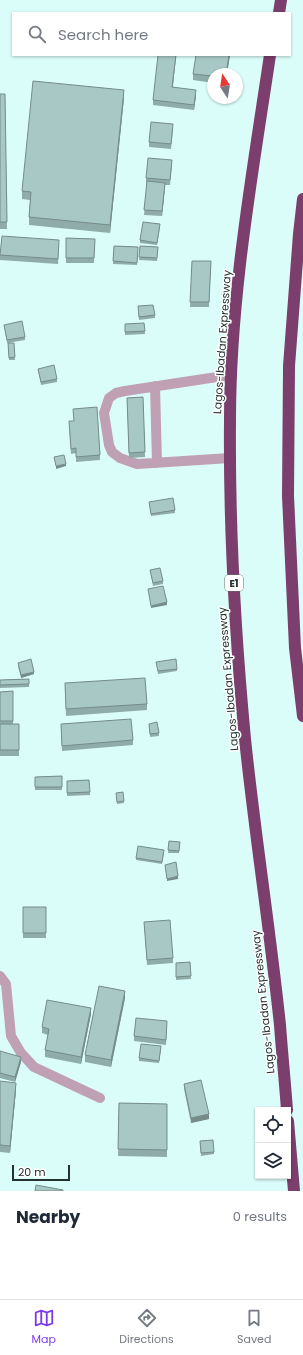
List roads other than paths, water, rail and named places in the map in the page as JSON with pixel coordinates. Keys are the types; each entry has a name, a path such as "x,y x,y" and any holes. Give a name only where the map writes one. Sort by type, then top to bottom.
{"highway":[{"path":"279,12 281,0"},
{"name":"Lagos-Ibadan Expressway","path":"270,56 248,205 236,302 230,375 231,545 245,740 280,1025 287,1107"},
{"path":"303,199 298,241 289,366 288,496 295,648 303,716"},
{"path":"290,1143 294,1191"}],"street":[{"path":"230,375 116,393 109,398 104,413 109,444 112,452 120,458 137,464 230,458"},
{"path":"154,386 156,463"},
{"path":"0,976 6,984 11,1036 21,1053 34,1067 100,1098"}]}
